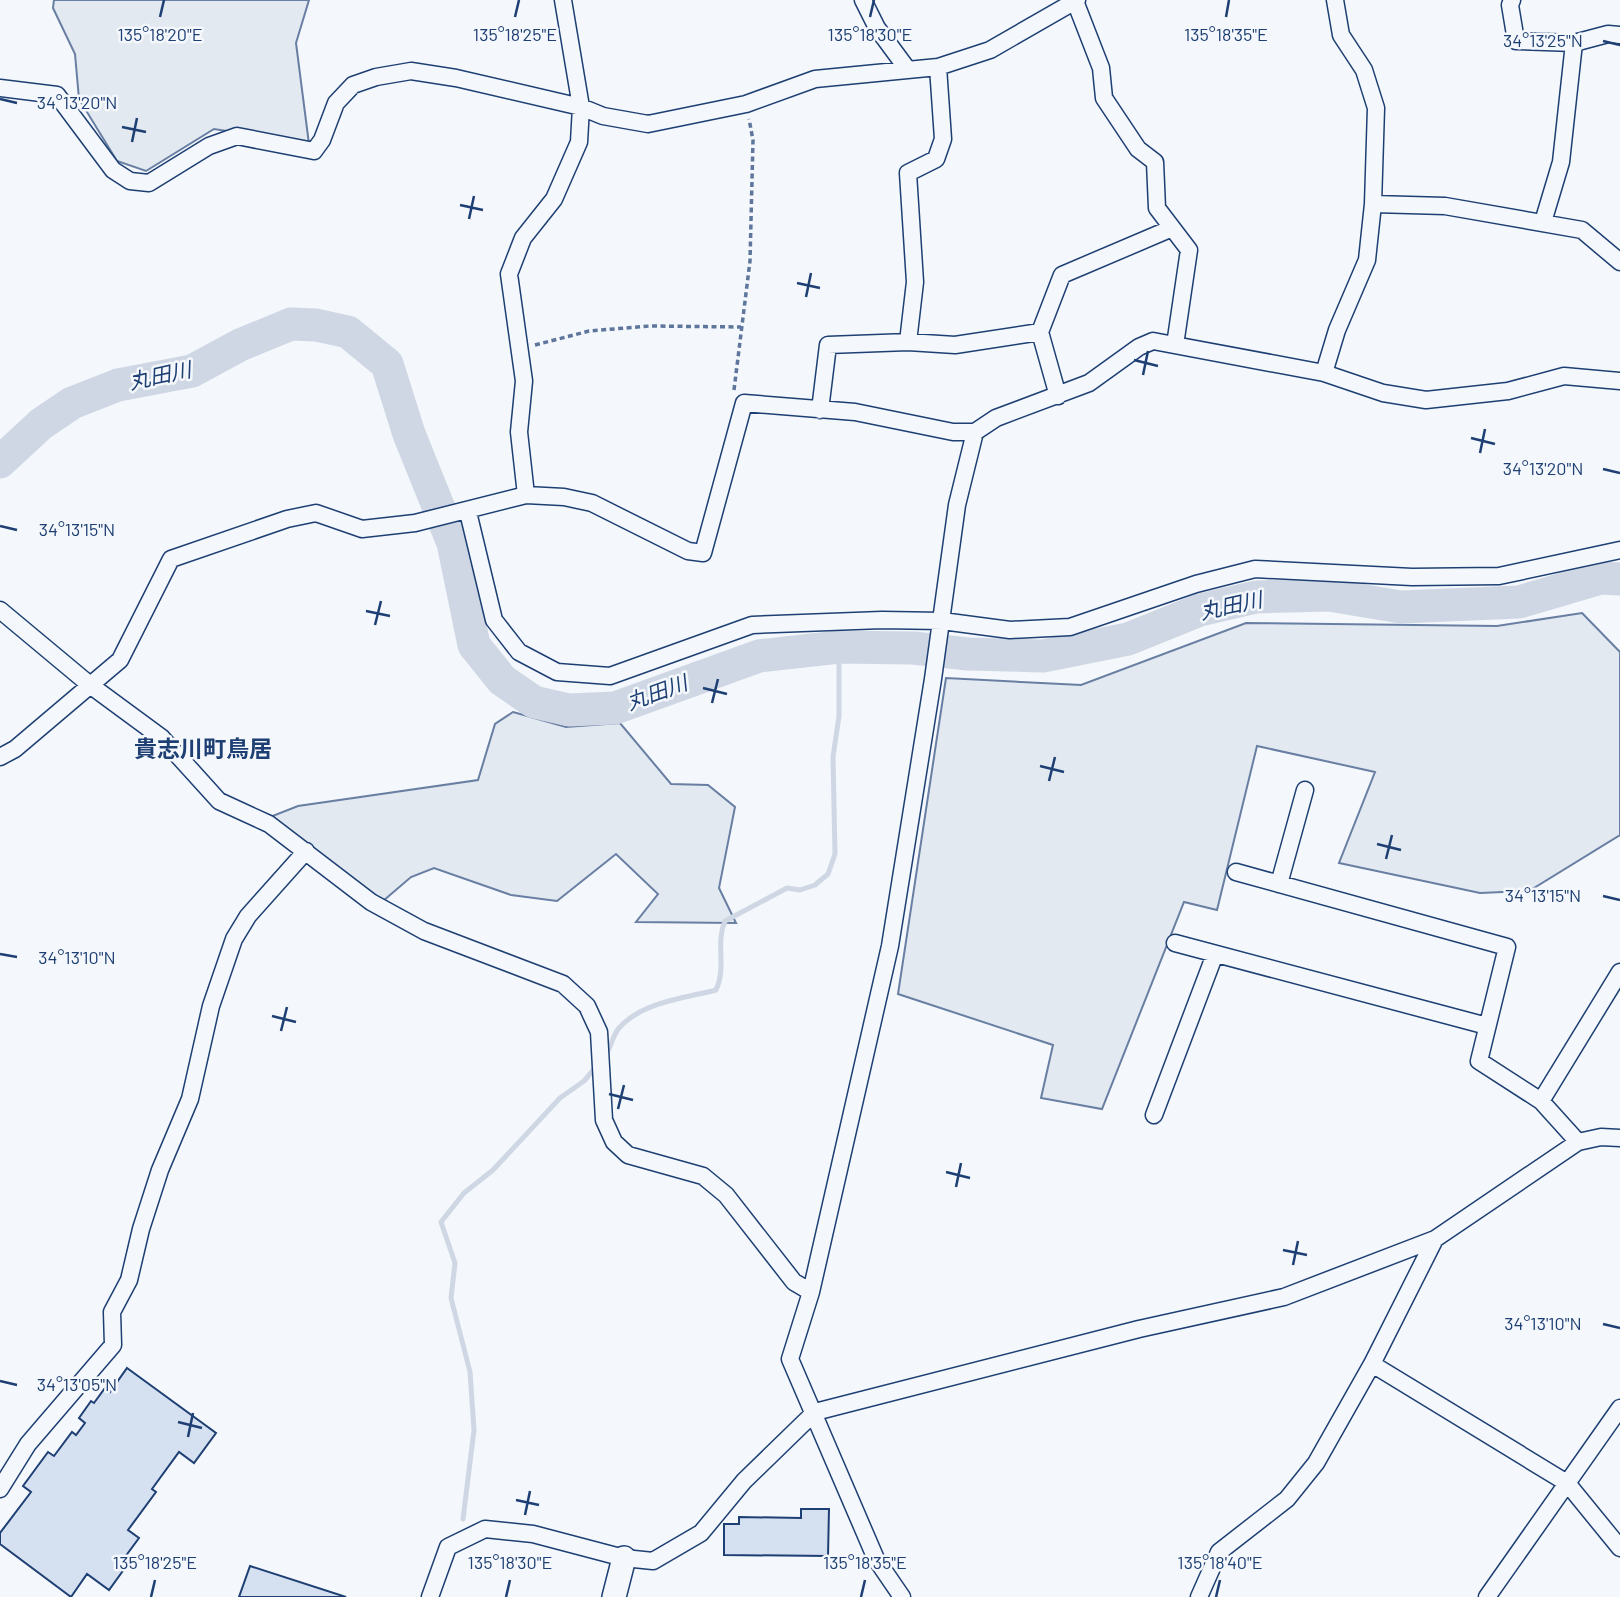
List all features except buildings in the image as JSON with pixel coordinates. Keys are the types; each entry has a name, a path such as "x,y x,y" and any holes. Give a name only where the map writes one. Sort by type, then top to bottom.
{"street":[{"path":"526,495 519,432 524,381 509,274 523,238 554,199 579,142 581,107 563,0"},
{"path":"863,0 877,28 908,71"},
{"path":"1324,373 1337,330 1367,260 1373,204 1376,108 1364,71 1341,35 1335,0"},
{"path":"1512,0 1510,5 1516,41 1574,43 1608,34 1620,35"},
{"path":"0,88 57,95 113,170 130,181 149,183 209,146 237,136 314,151 322,140 336,103 353,85 411,71 456,78 581,107 603,116 648,124 746,104 815,79 938,67 990,50 1072,1 1101,68 1104,99 1138,149 1155,162 1157,208 1170,229 1189,250 1175,345"},
{"path":"1543,222 1561,162 1574,43"},
{"path":"908,342 915,282 908,173 936,159 943,139 938,67"},
{"path":"1373,204 1445,206 1582,230 1620,262"},
{"path":"1058,396 1040,332 1062,275 1170,229"},
{"path":"820,410 828,345 908,342 955,345 1040,332"},
{"path":"0,757 15,749 120,660 171,559 288,519 316,513 362,529 415,523 468,512 526,495 564,497 592,503 688,551 703,553 744,403 855,412 953,432 975,432 996,418 1089,383 1139,347 1153,341 1324,373 1382,393 1426,400 1508,391 1564,376 1620,381"},
{"path":"902,1597 876,1559 790,1359 811,1292 890,946 942,621 957,505 975,432"},
{"path":"468,512 494,620 519,652 557,672 610,676 751,625 822,620 942,621 1010,630 1070,627 1196,584 1255,569 1412,577 1499,576 1620,550"},
{"path":"0,610 90,685 162,738 219,800 269,824 371,902 424,930 563,984 587,1006 599,1032 604,1120 614,1142 628,1155 703,1176 726,1195 794,1282 811,1292"},
{"path":"1279,884 1306,790"},
{"path":"0,1489 27,1444 113,1345 112,1312 129,1280 141,1229 160,1170 190,1099 211,1006 234,939 248,916 306,851"},
{"path":"1236,872 1507,947 1479,1062 1541,1101 1578,1142"},
{"path":"1175,943 1488,1026"},
{"path":"1154,1115 1215,954"},
{"path":"1541,1101 1620,972"},
{"path":"430,1597 448,1547 485,1529 533,1534 624,1558 653,1561 701,1532 744,1480 815,1412 1139,1329 1284,1297 1435,1239 1578,1142 1601,1137 1620,1138"},
{"path":"1199,1597 1219,1552 1287,1499 1316,1463 1372,1364 1435,1239"},
{"path":"1372,1364 1567,1483 1620,1548"},
{"path":"1496,1594 1567,1483 1620,1408"},
{"path":"614,1597 624,1558"}],"path":[{"path":"744,403 733,396 751,234 752,140 746,104"},
{"path":"520,349 589,331 650,326 741,327"}],"shaded area":[{"path":"54,0 309,0 296,43 309,144 214,129 146,171 117,161 79,99 75,54 53,8"},
{"path":"1582,613 1620,652 1620,835 1529,891 1480,893 1339,863 1375,772 1257,746 1217,910 1184,902 1102,1109 1041,1098 1053,1045 898,994 946,678 1081,685 1246,623 1497,626"},
{"path":"513,712 566,727 620,723 671,784 708,785 735,807 719,888 736,923 636,922 658,894 616,854 557,901 511,895 434,868 411,877 383,901 270,817 298,806 478,780 495,724"}],"waterway":[{"name":"丸田川","path":"0,462 41,424 72,403 118,385 192,371 240,345 291,324 316,325 348,332 387,364 409,434 453,543 474,645 502,680 534,702 569,710 615,708 759,656 839,647 913,648 968,654 1043,656 1128,639 1200,610 1256,597 1329,595 1401,607 1519,602 1601,578 1620,579"},
{"path":"604,1057 619,1028 628,1019 664,1002 716,990 721,973 721,938 725,921 787,888 800,890 815,885 828,874 835,854 833,757 839,716 839,647"},
{"path":"463,1519 474,1430 470,1372 451,1298 455,1263 441,1222 464,1193 493,1170 560,1098 584,1081 596,1067"}],"district":[{"name":"貴志川町鳥居","path":"203,749"}]}
